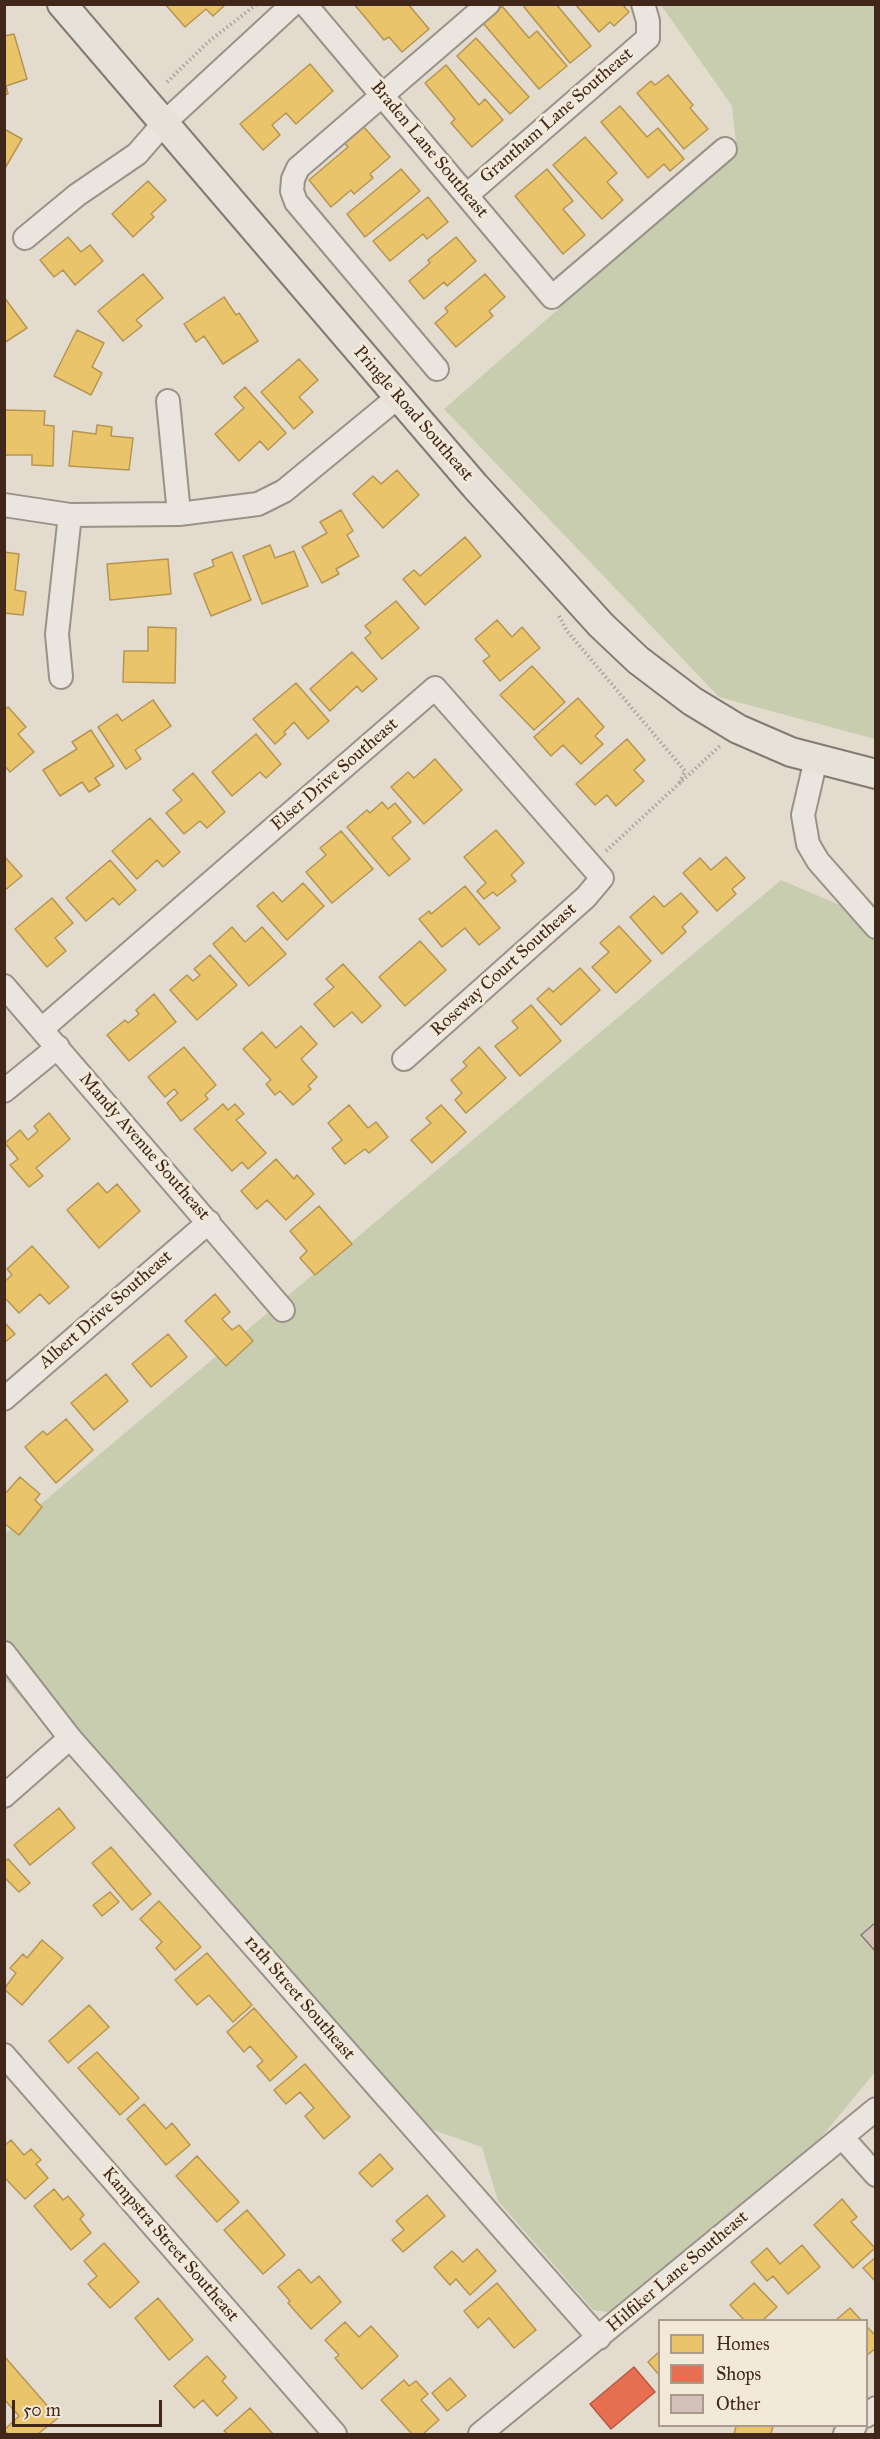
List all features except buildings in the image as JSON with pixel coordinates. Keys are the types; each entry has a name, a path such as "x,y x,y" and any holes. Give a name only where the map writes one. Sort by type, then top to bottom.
{"main road":[{"name":"Pringle Road Southeast","path":"62,4 398,397 601,625 638,660 692,701 738,729 791,752 876,774"}],"street":[{"path":"25,238 77,195 136,154 164,123 293,4"},
{"name":"Braden Lane Southeast","path":"305,4 552,297 725,149"},
{"path":"437,369 296,202 292,191 293,178 298,168 488,4"},
{"name":"Grantham Lane Southeast","path":"467,195 648,38 648,21 643,4"},
{"path":"4,505 70,515 179,514 258,504 284,491 398,397"},
{"path":"168,400 179,514"},
{"path":"62,677 57,634 70,515"},
{"name":"Elser Drive Southeast","path":"43,1028 435,688 597,871"},
{"path":"816,759 803,815 808,844 818,861 876,927"},
{"name":"Roseway Court Southeast","path":"404,1059 586,897 597,871"},
{"name":"Mandy Avenue Southeast","path":"4,986 43,1028 283,1310"},
{"path":"4,1091 58,1047"},
{"name":"Albert Drive Southeast","path":"4,1399 209,1222"},
{"name":"12th Street Southeast","path":"4,1653 70,1738 599,2338"},
{"path":"4,1796 70,1738"},
{"name":"Kampstra Street Southeast","path":"4,2055 335,2434"},
{"name":"Hilfiker Lane Southeast","path":"480,2434 876,2109"},
{"path":"842,2137 876,2175"}],"path":[{"path":"167,82 208,42 257,4"},
{"path":"555,574 559,615 567,631 685,771 679,784"},
{"path":"597,871 679,784 738,729"}],"green space":[{"path":"661,5 875,5 875,739 719,697 444,409 737,153 732,106"},
{"path":"781,880 875,920 875,2072 819,2140 614,2313 593,2310 498,2201 482,2147 382,2112 5,1679 4,1535"}]}
